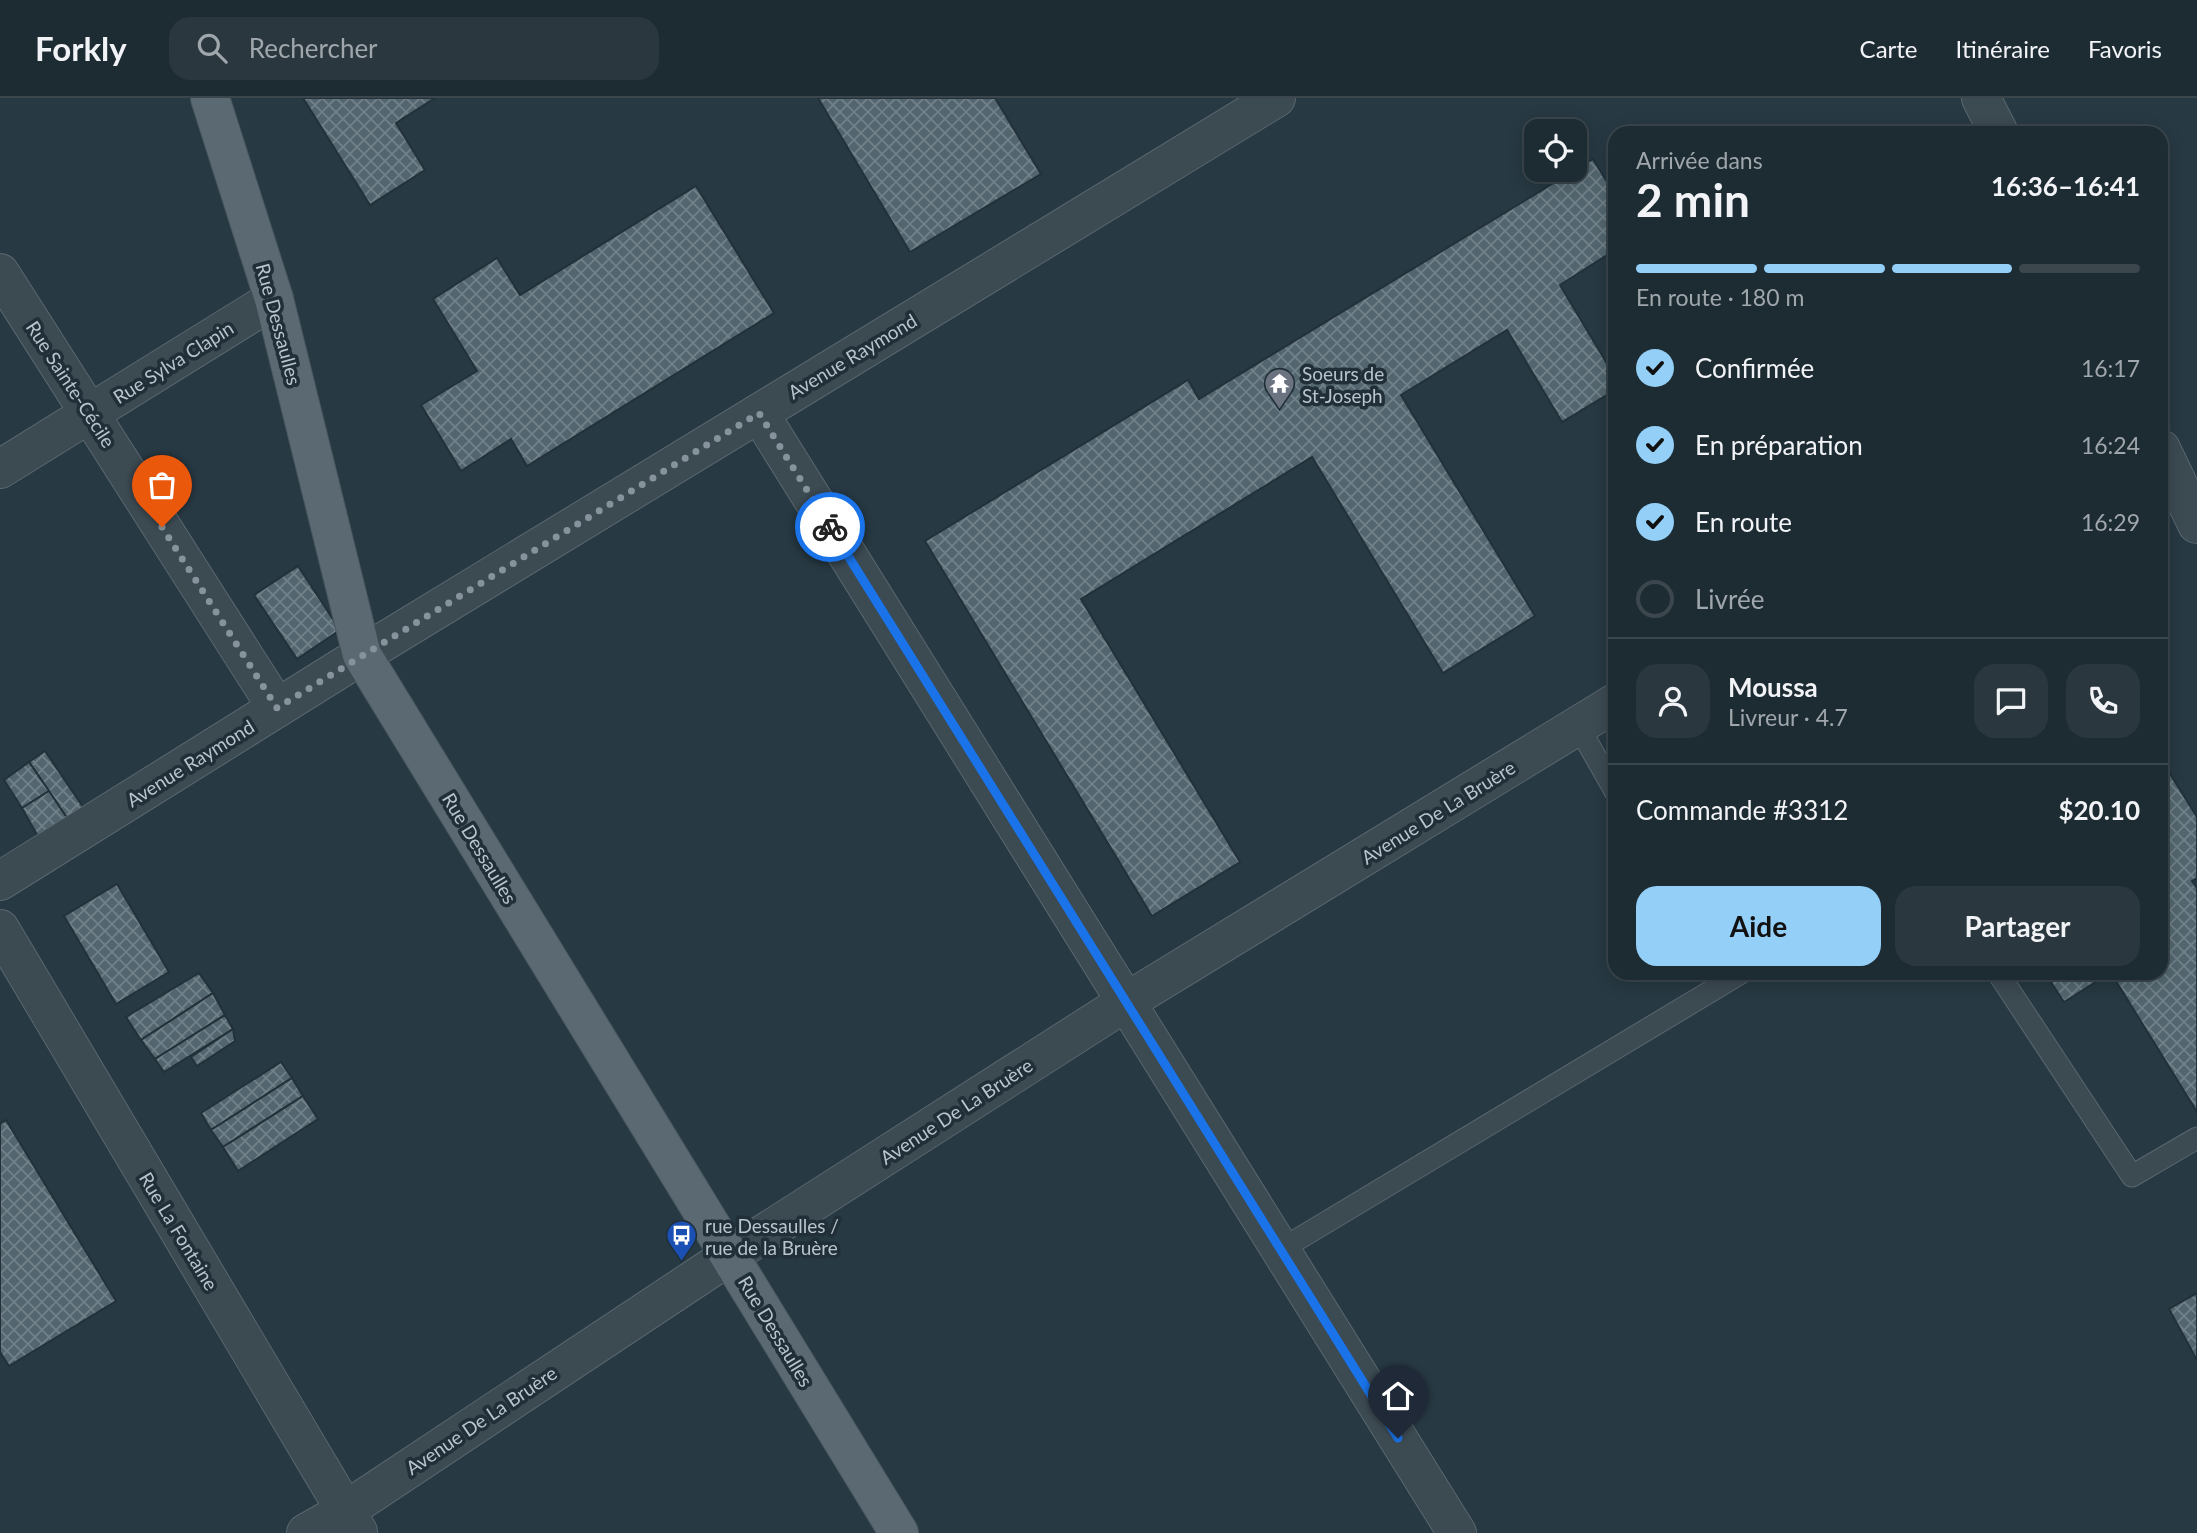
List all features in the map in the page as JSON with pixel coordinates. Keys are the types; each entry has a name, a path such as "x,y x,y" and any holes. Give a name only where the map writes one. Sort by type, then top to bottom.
{"main road":[{"name":"Rue Dessaulles","path":"210,98 274,299 362,655 899,1533"}],"street":[{"name":"Avenue Raymond","path":"0,881 362,655 1276,98"},
{"path":"1981,98 1996,126"},
{"name":"Rue Sainte-Cécile","path":"0,273 277,708"},
{"name":"Rue Sylva Clapin","path":"0,469 274,299"},
{"path":"759,413 1457,1533"},
{"path":"2168,463 2197,523"},
{"name":"Avenue De La Bruère","path":"306,1533 351,1522 729,1256 1126,1003 1608,707"},
{"name":"Rue La Fontaine","path":"0,929 351,1522"}],"lane":[{"path":"1578,726 1608,779"},
{"path":"1280,1250 1722,980"},
{"path":"2003,980 2132,1176 2197,1138"}],"building":[{"path":"303,98 435,98 396,123 425,170 370,205"},
{"path":"818,98 995,98 1041,174 910,252"},
{"path":"1593,159 1608,184 1608,254 1560,285 1608,365 1608,394 1562,422 1507,330 1401,395 1535,616 1443,673 1312,457 1081,599 1240,862 1152,916 925,541 1188,380 1199,399 1555,182 1587,182 1587,163"},
{"path":"696,186 774,313 527,466 511,439 461,471 421,405 477,371 433,299 497,258 520,295"},
{"path":"298,566 340,630 297,659 254,595"},
{"path":"45,751 85,810 69,821 29,762"},
{"path":"29,762 49,791 22,808 4,780"},
{"path":"2168,771 2197,817 2197,878 2192,881 2197,888 2197,1112 2115,980 2168,980"},
{"path":"49,791 69,821 40,840 22,808"},
{"path":"117,884 169,972 116,1004 64,916"},
{"path":"199,973 213,993 141,1040 126,1017"},
{"path":"2050,980 2099,980 2064,1002"},
{"path":"213,993 225,1015 155,1059 141,1040"},
{"path":"225,1015 233,1029 164,1072 155,1059"},
{"path":"233,1029 235,1041 197,1066 191,1057"},
{"path":"281,1062 292,1078 211,1130 201,1113"},
{"path":"292,1078 303,1096 223,1147 211,1130"},
{"path":"303,1096 318,1119 238,1171 223,1147"},
{"path":"6,1120 116,1301 9,1366 0,1352 0,1124"},
{"path":"2197,1293 2197,1360 2169,1309"}],"way so far":[{"path":"162,527 277,708 759,413 830,527"}],"place":[{"name":"Soeurs de St-Joseph","path":"1279,411"},
{"name":"rue Dessaulles / rue de la Bruère","path":"682,1263"}],"route":[{"path":"830,527 1398,1438"}]}
